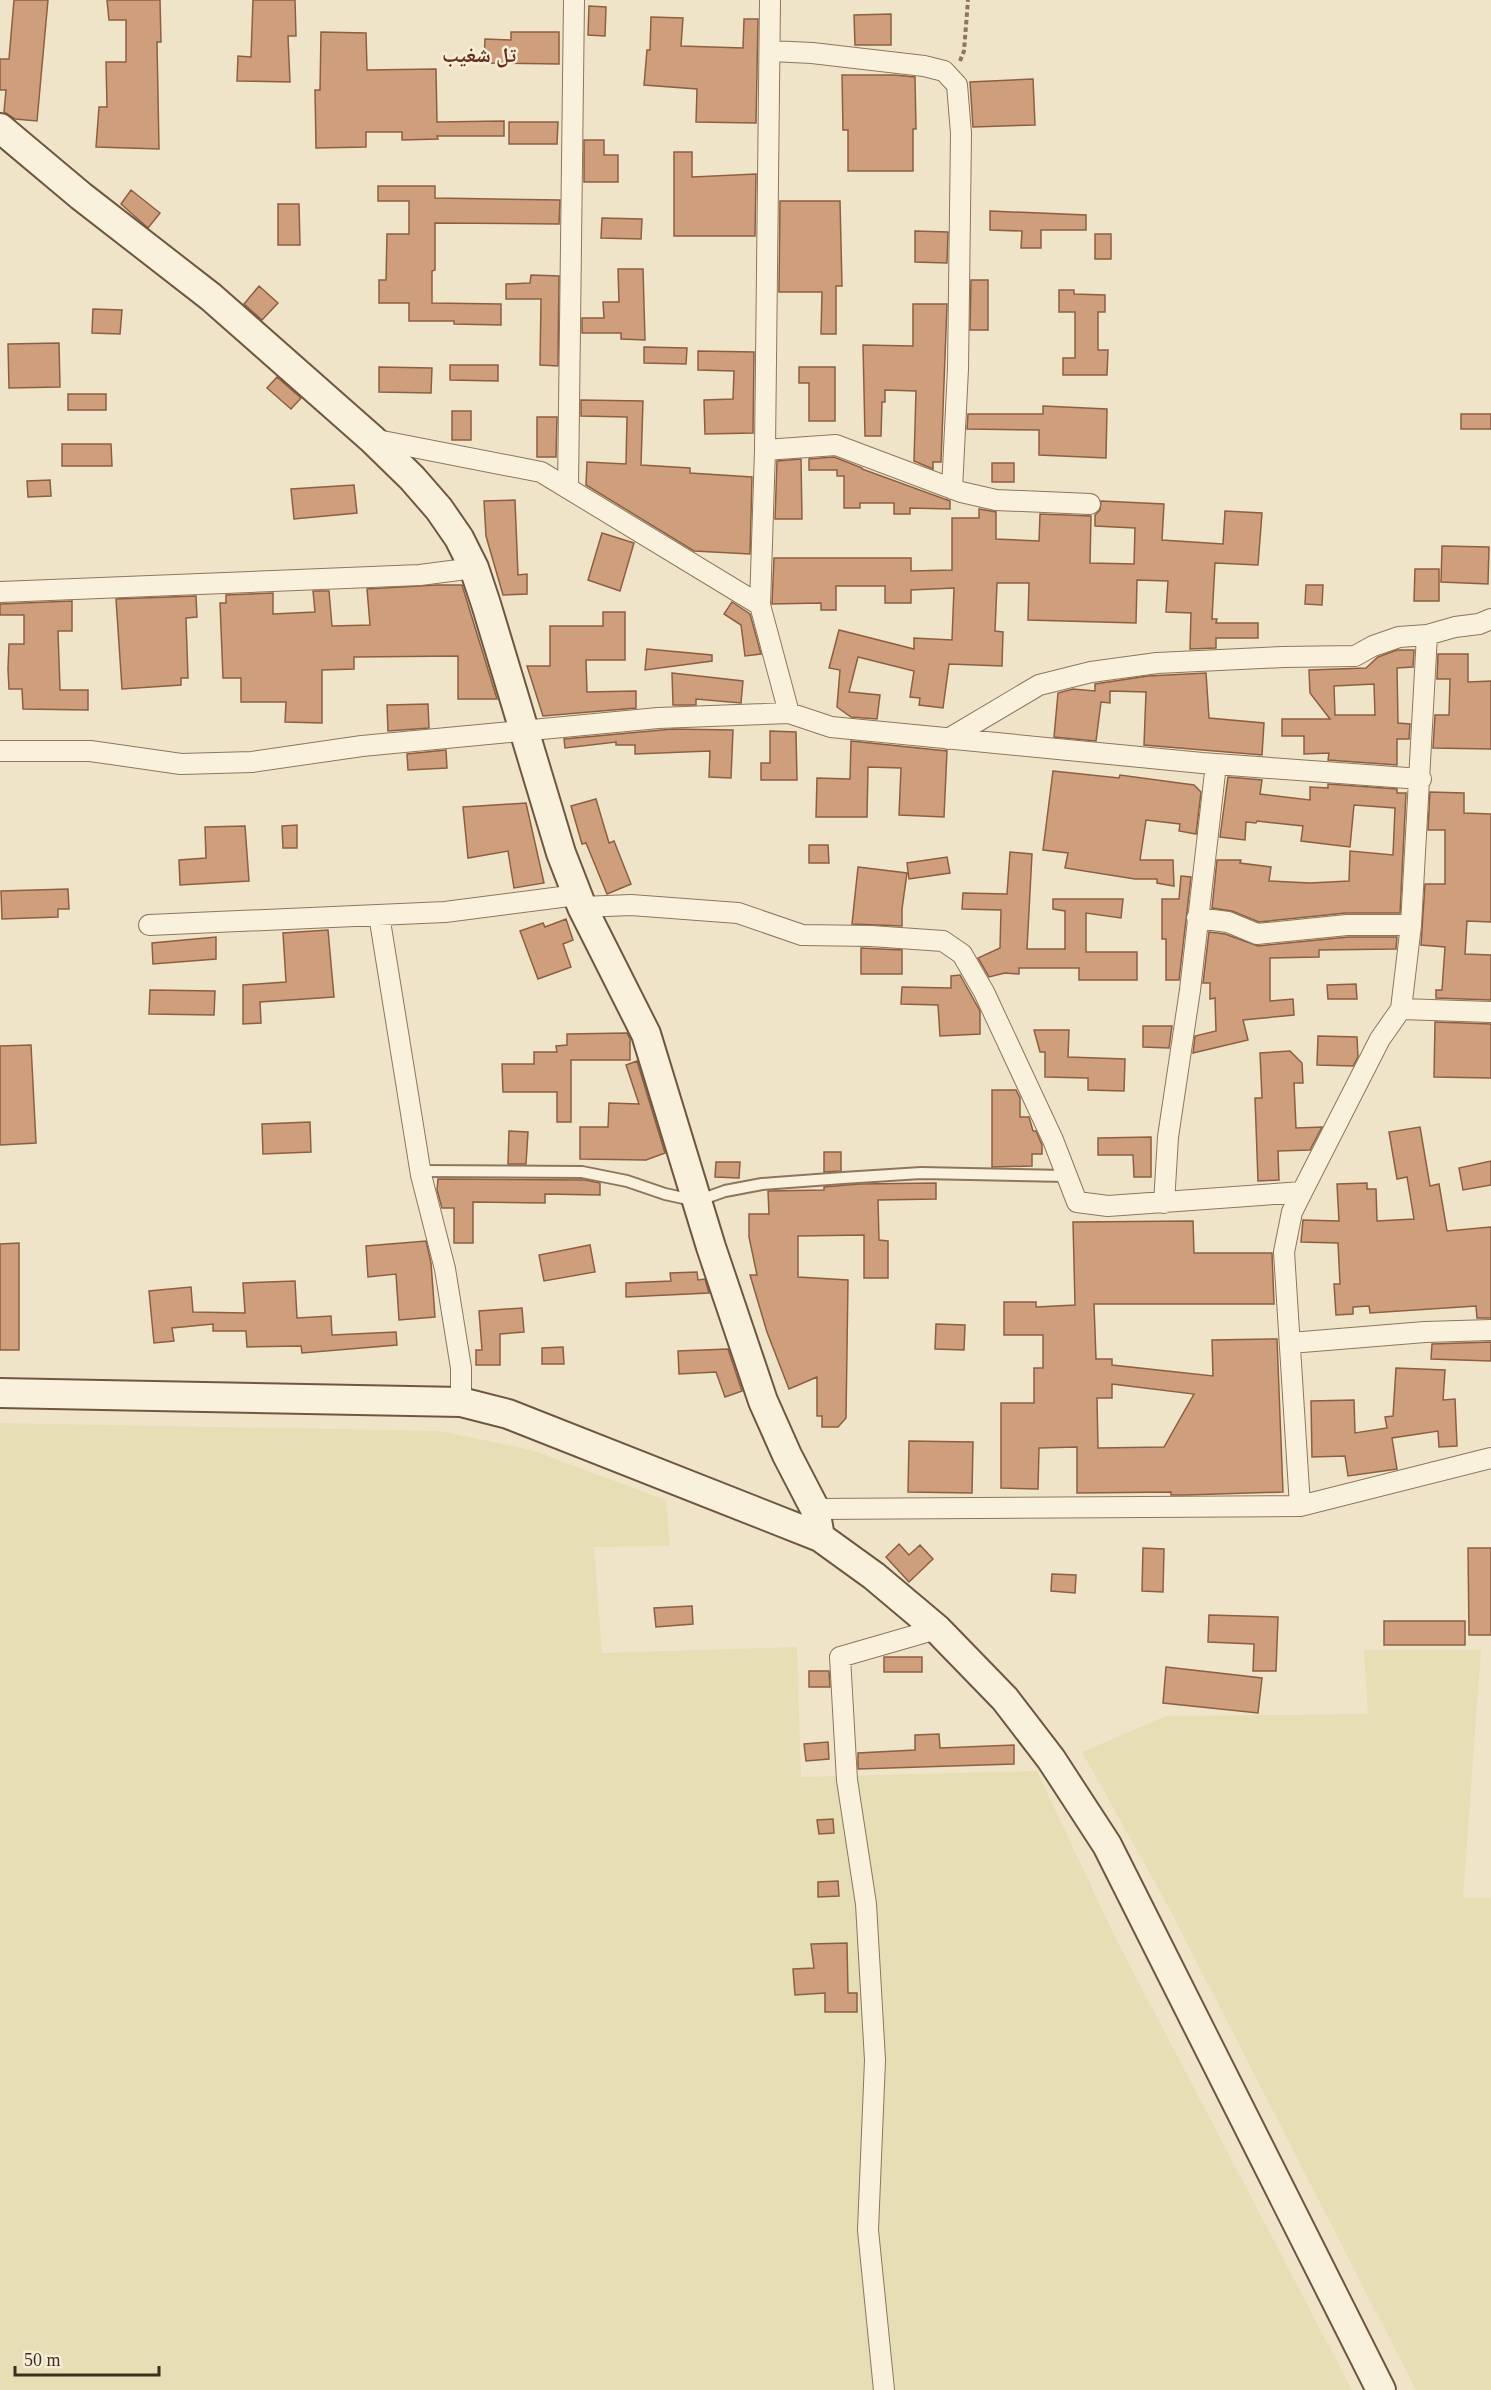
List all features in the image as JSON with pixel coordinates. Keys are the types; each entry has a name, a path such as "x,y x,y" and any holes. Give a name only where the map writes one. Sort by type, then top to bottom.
{"street":[{"path":"568,488 573,0"},
{"path":"770,0 765,450 760,605 789,713"},
{"path":"771,51 812,53 924,66 946,74 957,85 961,133 958,369 952,489"},
{"path":"0,128 81,196 211,297 372,439 439,509 459,538 474,568 561,853 580,901 646,1034 697,1201 763,1401 787,1455 815,1509 820,1537"},
{"path":"372,439 541,472 760,605"},
{"path":"765,450 836,445 952,489 996,500 1090,504"},
{"path":"0,592 420,575 474,568"},
{"path":"948,739 1039,685 1090,672 1157,663 1356,656 1373,646 1399,637 1427,635 1455,627 1479,624 1491,619"},
{"path":"1300,1506 1284,1252 1292,1212 1380,1039 1401,1009 1411,925 1421,779 1427,635"},
{"path":"0,751 90,751 181,764 252,762 362,746 658,718 789,713 831,727 1216,764 1421,779"},
{"path":"1164,1203 1170,1127 1190,990 1216,764"},
{"path":"149,925 445,912 580,901 738,913 802,935 871,936 943,941 962,954 984,992 1053,1140 1077,1202 1108,1206 1302,1192"},
{"path":"379,915 421,1171 445,1269 461,1368 461,1402"},
{"path":"1197,918 1228,922 1257,934 1347,925 1411,925"},
{"path":"1401,1009 1491,1012"},
{"path":"1290,1343 1425,1332 1491,1330"},
{"path":"0,1393 461,1402 508,1414 820,1537 874,1575 937,1629 1005,1699 1051,1759 1107,1845 1381,2390"},
{"path":"815,1509 1300,1506 1491,1458"},
{"path":"884,2390 868,2230 874,2060 866,1904 847,1780 840,1657 937,1629"}],"lane":[{"path":"421,1171 582,1172 627,1181 665,1194 697,1201 725,1191 762,1184 831,1179 921,1173 1066,1176"}],"path":[{"path":"946,74 959,62 964,51 968,0"}],"shaded area":[{"path":"0,1423 440,1431 531,1450 666,1500 670,1546 594,1547 602,1653 797,1647 801,1777 1037,1771 1115,1937 1352,2390 0,2390"},
{"path":"1364,1650 1481,1650 1463,1898 1491,1898 1491,2390 1416,2390 1169,1908 1082,1752 1166,1716 1368,1714"}],"building":[{"path":"14,0 48,0 37,121 15,119 4,112 6,90 0,90 0,59 9,59"},
{"path":"107,0 160,0 161,42 157,42 159,149 96,147 99,107 107,107 106,62 126,62 126,20 109,20"},
{"path":"253,0 295,0 296,36 288,36 290,82 237,81 238,56 251,57"},
{"path":"589,6 606,7 605,36 588,35"},
{"path":"891,14 891,45 855,45 854,15"},
{"path":"651,17 683,18 681,46 743,48 744,19 758,19 756,123 696,122 697,89 644,85 647,50 650,50"},
{"path":"321,32 366,33 367,70 436,69 437,122 504,121 504,136 437,136 438,139 402,140 402,132 366,132 366,147 316,148 315,90 320,90"},
{"path":"511,32 559,32 559,64 484,63 485,39 511,40"},
{"path":"842,75 915,77 916,129 913,129 913,171 848,171 848,130 843,130"},
{"path":"1033,79 1035,125 973,127 970,82"},
{"path":"509,122 558,122 557,144 509,144"},
{"path":"584,140 604,140 604,155 618,155 618,182 584,182"},
{"path":"674,152 692,152 692,177 756,174 755,236 674,236"},
{"path":"378,186 435,186 435,198 560,200 559,224 435,223 432,303 501,304 501,325 454,324 454,321 409,321 409,303 379,303 379,280 386,280 387,234 409,234 409,201 378,201"},
{"path":"131,190 160,213 148,228 121,204"},
{"path":"780,201 840,201 842,286 836,286 836,334 821,334 822,292 779,292"},
{"path":"278,204 299,204 300,245 278,245"},
{"path":"990,211 1086,215 1086,230 1041,230 1041,248 1021,248 1022,231 990,230"},
{"path":"602,218 642,219 641,239 601,238"},
{"path":"915,231 948,232 947,263 915,262"},
{"path":"1095,234 1111,234 1111,259 1095,259"},
{"path":"618,269 643,269 645,340 621,339 621,333 582,333 582,318 604,318 603,302 619,302"},
{"path":"531,275 559,276 558,366 540,365 541,299 506,299 506,284 530,283"},
{"path":"971,280 988,280 988,330 970,330"},
{"path":"259,286 278,303 262,320 244,304"},
{"path":"1059,290 1074,290 1074,294 1105,295 1105,312 1098,312 1098,350 1108,350 1107,375 1063,375 1063,358 1075,358 1075,312 1059,312"},
{"path":"913,304 947,304 941,462 933,462 933,469 914,461 916,391 885,390 885,402 882,402 881,436 865,436 863,345 913,346"},
{"path":"93,309 122,310 120,334 92,333"},
{"path":"59,343 60,387 9,388 8,344"},
{"path":"644,347 687,348 686,364 644,363"},
{"path":"698,351 754,352 753,433 705,434 704,400 733,399 734,371 698,370"},
{"path":"450,365 498,365 498,381 450,380"},
{"path":"379,367 432,368 431,393 379,392"},
{"path":"799,367 835,367 835,421 809,421 809,383 799,383"},
{"path":"277,377 301,398 291,409 267,388"},
{"path":"68,394 106,394 106,410 68,410"},
{"path":"581,400 643,401 641,465 690,468 690,473 752,477 750,554 694,551 586,485 587,462 626,464 627,417 581,416"},
{"path":"1043,406 1107,409 1106,458 1039,455 1039,430 967,429 968,414 1043,414"},
{"path":"452,411 471,411 471,440 452,440"},
{"path":"1461,414 1491,414 1491,429 1461,429"},
{"path":"537,417 557,417 556,457 537,457"},
{"path":"62,444 111,444 112,466 62,466"},
{"path":"834,457 950,501 950,509 910,508 910,514 894,514 894,503 860,503 860,508 844,508 844,476 837,476 837,470 809,470 809,459"},
{"path":"801,459 802,519 775,519 777,461"},
{"path":"992,463 1014,463 1014,482 992,482"},
{"path":"50,480 51,496 28,497 27,481"},
{"path":"354,485 357,513 294,519 291,489"},
{"path":"515,500 518,575 527,574 527,594 503,595 486,536 484,501"},
{"path":"1101,501 1164,504 1162,540 1223,544 1225,511 1262,513 1258,565 1215,563 1212,619 1217,619 1216,623 1258,623 1258,638 1216,638 1216,648 1190,649 1191,613 1166,612 1168,581 1137,580 1136,623 1028,620 1029,583 997,583 995,631 1003,632 1002,666 949,664 943,708 919,705 920,698 910,697 914,671 858,657 849,692 880,695 877,719 851,717 837,707 840,670 829,668 839,630 914,649 914,638 952,640 954,588 911,590 911,603 885,603 885,586 836,586 836,610 821,610 821,603 772,604 774,558 911,558 911,571 952,570 952,518 979,518 979,509 996,512 996,539 1039,541 1040,514 1091,516 1090,563 1134,564 1135,528 1095,526 1095,515 1100,510"},
{"path":"602,533 634,543 620,591 588,580"},
{"path":"1442,546 1489,547 1488,584 1441,582"},
{"path":"1415,569 1439,569 1439,601 1414,601"},
{"path":"462,585 497,699 458,699 458,656 354,657 354,669 322,670 322,723 285,722 286,702 241,702 241,678 223,678 220,603 226,603 226,595 273,593 273,614 315,612 313,591 329,591 332,626 370,625 367,589"},
{"path":"1306,585 1323,585 1322,605 1305,604"},
{"path":"196,596 197,617 186,618 188,678 181,678 181,685 122,689 116,599"},
{"path":"72,601 72,631 58,631 60,690 88,690 88,710 23,709 22,689 9,689 8,669 9,644 24,644 24,615 0,615 0,604"},
{"path":"732,602 750,614 761,654 745,656 741,625 724,614"},
{"path":"603,612 625,612 625,660 586,660 587,692 636,691 636,708 543,716 527,666 550,666 550,626 603,626"},
{"path":"647,649 712,655 712,661 645,670"},
{"path":"1397,650 1414,650 1413,667 1397,668 1398,723 1410,724 1409,739 1397,739 1397,765 1328,760 1329,753 1304,754 1304,736 1282,736 1282,719 1330,719 1310,693 1309,670 1366,668 1378,657","holes":["1374,684 1375,715 1335,715 1334,686"]},
{"path":"1438,654 1468,654 1468,682 1491,681 1491,749 1433,748 1435,715 1449,715 1450,679 1437,679"},
{"path":"672,673 743,681 741,703 696,699 696,705 673,705"},
{"path":"1206,673 1209,718 1264,723 1262,755 1144,745 1146,692 1110,691 1110,703 1101,702 1096,741 1054,737 1058,693 1073,689 1095,691 1095,684 1148,676"},
{"path":"428,704 429,728 388,731 387,705"},
{"path":"673,729 733,730 731,778 709,777 710,751 635,754 635,745 616,745 616,742 565,748 564,739"},
{"path":"770,731 796,732 797,780 761,780 761,763 770,763"},
{"path":"851,741 947,751 944,817 899,815 901,768 868,767 867,817 816,817 817,778 850,779"},
{"path":"446,750 447,768 408,770 407,754"},
{"path":"1053,771 1119,778 1120,775 1194,785 1201,792 1196,834 1179,831 1180,824 1146,820 1140,860 1173,860 1174,886 1157,883 1157,879 1135,879 1065,868 1068,853 1043,850"},
{"path":"1228,777 1262,780 1260,794 1310,800 1310,787 1328,788 1328,784 1397,789 1397,793 1406,793 1400,913 1346,913 1259,922 1232,911 1212,908 1217,860 1241,860 1240,863 1271,867 1269,881 1310,883 1349,881 1350,851 1393,855 1395,808 1354,805 1350,847 1301,841 1303,826 1257,821 1256,823 1246,822 1245,840 1220,837"},
{"path":"1430,792 1464,793 1464,813 1491,814 1491,922 1467,921 1465,954 1491,955 1491,1000 1436,998 1436,990 1442,990 1445,947 1421,945 1425,884 1445,884 1445,830 1428,830"},
{"path":"596,799 609,843 614,841 631,884 607,894 586,843 582,844 571,806"},
{"path":"526,803 544,883 514,888 508,851 468,858 463,807"},
{"path":"297,825 297,848 283,848 282,826"},
{"path":"245,826 249,881 180,885 179,860 206,858 205,827"},
{"path":"809,845 828,845 829,863 809,863"},
{"path":"1010,852 1032,854 1027,949 1065,949 1065,911 1053,909 1053,899 1123,899 1121,918 1086,913 1086,952 1137,952 1137,980 1079,980 1079,968 1019,968 1019,974 1005,973 989,977 978,958 1000,948 1001,910 962,909 963,893 1007,894"},
{"path":"947,857 950,873 909,879 907,863"},
{"path":"858,867 907,873 902,926 852,924"},
{"path":"1181,876 1191,877 1179,980 1166,980 1166,939 1162,939 1162,899 1179,899"},
{"path":"68,889 69,909 58,909 58,917 2,919 1,891"},
{"path":"566,919 573,940 563,944 571,967 538,979 520,931 543,923 545,927"},
{"path":"328,930 334,997 260,1002 261,1023 243,1024 243,985 286,982 283,933"},
{"path":"1209,932 1225,934 1258,946 1348,937 1397,937 1396,949 1319,950 1319,957 1270,958 1270,1001 1293,999 1294,1015 1243,1020 1248,1040 1193,1053 1195,1036 1216,1031 1215,998 1210,999 1210,983 1203,983"},
{"path":"216,937 216,959 153,964 152,943"},
{"path":"861,948 902,950 902,974 861,974"},
{"path":"960,975 980,1011 980,1034 940,1036 938,1005 901,1004 902,987 951,988 951,976"},
{"path":"1356,984 1357,999 1328,999 1327,985"},
{"path":"150,990 215,991 214,1015 149,1014"},
{"path":"1435,1022 1491,1024 1491,1078 1434,1077"},
{"path":"1143,1026 1172,1026 1169,1048 1143,1047"},
{"path":"1034,1030 1069,1030 1068,1057 1125,1059 1124,1091 1088,1090 1088,1078 1045,1077 1045,1052 1040,1052"},
{"path":"627,1033 630,1039 630,1060 571,1060 571,1122 557,1122 557,1092 503,1092 502,1064 534,1064 534,1052 557,1052 556,1046 567,1045 567,1034"},
{"path":"1318,1036 1357,1037 1358,1057 1353,1066 1317,1065"},
{"path":"31,1045 36,1143 0,1145 0,1046"},
{"path":"1290,1051 1302,1063 1303,1083 1294,1083 1296,1128 1322,1127 1310,1150 1278,1151 1279,1180 1258,1181 1255,1098 1262,1098 1260,1053"},
{"path":"637,1061 665,1153 646,1160 580,1159 580,1127 608,1127 609,1103 639,1104 626,1065"},
{"path":"992,1090 1016,1090 1020,1098 1020,1117 1029,1117 1033,1131 1036,1131 1042,1145 1042,1154 1032,1154 1032,1166 992,1167"},
{"path":"310,1122 311,1152 263,1154 262,1124"},
{"path":"1420,1127 1430,1186 1439,1184 1447,1231 1491,1227 1491,1318 1477,1318 1476,1306 1370,1313 1369,1306 1353,1307 1353,1314 1336,1315 1334,1284 1340,1284 1338,1243 1301,1242 1303,1220 1339,1221 1337,1184 1367,1183 1367,1189 1376,1189 1377,1221 1414,1219 1407,1177 1397,1179 1389,1132"},
{"path":"509,1131 528,1132 526,1164 508,1164"},
{"path":"1151,1137 1151,1177 1134,1177 1133,1155 1098,1155 1098,1138"},
{"path":"824,1152 841,1152 841,1171 824,1172"},
{"path":"1491,1161 1491,1185 1463,1190 1459,1168"},
{"path":"716,1162 740,1162 739,1178 715,1177"},
{"path":"438,1179 585,1180 600,1183 600,1195 545,1194 545,1203 473,1202 473,1243 454,1243 454,1208 442,1208 437,1190"},
{"path":"936,1183 936,1199 878,1200 879,1240 888,1241 888,1278 864,1278 864,1235 798,1236 798,1277 848,1280 846,1418 838,1427 822,1427 822,1416 817,1416 817,1377 789,1389 767,1332 750,1275 757,1275 749,1237 749,1214 769,1214 768,1191 824,1190 824,1187 859,1184"},
{"path":"1193,1221 1194,1253 1272,1253 1274,1304 1094,1304 1096,1359 1112,1359 1112,1365 1213,1376 1212,1340 1277,1339 1283,1492 1187,1495 1171,1495 1171,1492 1077,1493 1077,1447 1039,1448 1038,1489 1001,1488 1001,1403 1034,1403 1034,1368 1043,1368 1043,1335 1004,1335 1004,1302 1036,1302 1036,1307 1075,1305 1073,1222","holes":["1112,1384 1194,1394 1164,1447 1098,1448 1097,1398 1112,1398"]},
{"path":"426,1241 431,1263 435,1317 399,1320 396,1274 368,1277 366,1246"},
{"path":"19,1243 19,1350 0,1350 0,1244"},
{"path":"590,1245 595,1272 544,1281 539,1255"},
{"path":"697,1272 698,1280 705,1279 709,1293 626,1297 626,1283 671,1281 670,1273"},
{"path":"295,1281 297,1318 331,1316 332,1335 396,1332 397,1345 302,1353 301,1346 247,1347 246,1331 213,1331 213,1324 172,1328 174,1341 154,1343 149,1291 191,1287 193,1312 245,1313 243,1283"},
{"path":"522,1308 524,1332 500,1334 500,1365 476,1365 476,1350 482,1350 479,1311"},
{"path":"936,1324 965,1325 964,1350 935,1349"},
{"path":"1491,1342 1491,1361 1431,1359 1432,1344"},
{"path":"563,1347 564,1364 542,1364 542,1348"},
{"path":"728,1349 742,1391 725,1397 716,1372 679,1374 678,1351"},
{"path":"1396,1368 1445,1370 1443,1400 1455,1399 1457,1446 1439,1447 1438,1431 1392,1438 1397,1469 1348,1476 1345,1456 1312,1457 1311,1401 1354,1400 1355,1433 1387,1428 1385,1417 1393,1416"},
{"path":"909,1441 973,1442 972,1493 908,1492"},
{"path":"899,1544 909,1555 920,1545 933,1559 909,1582 886,1557"},
{"path":"1143,1548 1164,1549 1163,1592 1142,1591"},
{"path":"1468,1548 1491,1548 1491,1635 1469,1635"},
{"path":"1052,1574 1076,1575 1075,1593 1051,1591"},
{"path":"692,1606 693,1624 656,1627 654,1608"},
{"path":"1209,1615 1278,1617 1276,1671 1253,1671 1254,1644 1208,1642"},
{"path":"1384,1621 1465,1621 1465,1645 1384,1645"},
{"path":"884,1657 922,1657 922,1672 884,1672"},
{"path":"1166,1667 1262,1678 1258,1713 1163,1703"},
{"path":"809,1671 829,1671 830,1687 809,1687"},
{"path":"939,1734 940,1748 1014,1745 1014,1764 858,1769 858,1753 915,1750 915,1735"},
{"path":"828,1742 829,1759 806,1761 804,1744"},
{"path":"833,1819 834,1833 819,1834 817,1820"},
{"path":"838,1881 839,1896 818,1897 818,1882"},
{"path":"847,1943 848,1993 857,1993 857,2012 825,2012 825,1993 795,1995 793,1969 814,1968 811,1944"}],"district":[{"name":"تل شغيب","path":"479,55"}]}
